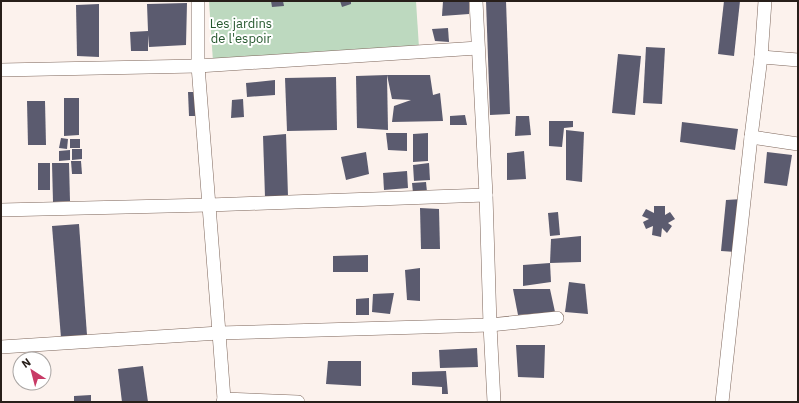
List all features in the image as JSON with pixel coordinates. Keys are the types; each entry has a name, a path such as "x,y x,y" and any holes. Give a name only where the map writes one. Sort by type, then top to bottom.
{"street":[{"path":"198,1 198,66 223,400 298,402"},
{"path":"476,1 486,194 494,402"},
{"path":"722,402 761,57 765,1"},
{"path":"1,70 198,66 478,48"},
{"path":"761,57 798,60"},
{"path":"751,137 798,144"},
{"path":"1,210 209,205 486,194"},
{"path":"1,347 219,333 490,325 557,318"}],"green space":[{"name":"Les jardins de l'espoir","path":"209,1 416,1 419,48 213,62"}],"building":[{"path":"271,1 283,1 284,6 272,7"},
{"path":"340,1 351,1 351,4 342,7"},
{"path":"443,1 469,1 469,14 442,16"},
{"path":"486,1 506,1 510,114 490,115"},
{"path":"724,1 740,1 734,56 718,54"},
{"path":"187,3 186,45 149,47 148,35 148,51 131,51 130,32 148,31 147,4"},
{"path":"99,4 99,57 77,56 76,5"},
{"path":"448,28 449,42 435,41 432,29"},
{"path":"646,47 665,48 662,104 643,103"},
{"path":"618,54 641,56 635,115 612,113"},
{"path":"387,75 430,75 433,95 440,93 443,121 392,122 394,106 411,100 392,99"},
{"path":"387,75 388,130 357,128 356,76"},
{"path":"336,77 337,130 287,131 285,78"},
{"path":"275,80 275,95 247,97 246,83"},
{"path":"188,92 196,92 197,116 189,116"},
{"path":"64,98 79,98 79,135 64,136"},
{"path":"243,99 244,117 231,118 232,100"},
{"path":"27,101 45,101 46,145 28,145"},
{"path":"465,115 467,125 450,125 450,116"},
{"path":"516,116 529,116 531,135 515,136"},
{"path":"549,121 573,121 573,127 564,128 562,147 549,146"},
{"path":"682,122 738,129 735,150 680,142"},
{"path":"566,130 584,132 582,182 566,180"},
{"path":"386,133 407,133 407,151 388,150"},
{"path":"428,133 428,161 413,162 413,134"},
{"path":"286,134 288,196 265,197 263,136"},
{"path":"61,138 68,139 67,149 59,148"},
{"path":"70,139 80,139 80,148 70,148"},
{"path":"72,149 82,149 82,159 72,160"},
{"path":"70,150 70,160 59,161 59,151"},
{"path":"524,151 526,179 507,180 507,153"},
{"path":"366,152 369,174 346,180 341,157"},
{"path":"767,152 792,155 787,186 764,183"},
{"path":"71,161 81,161 82,174 72,174"},
{"path":"38,163 50,163 50,190 38,190"},
{"path":"52,163 69,163 70,201 53,202"},
{"path":"429,163 430,180 414,181 413,165"},
{"path":"407,171 408,188 384,190 383,173"},
{"path":"426,182 427,192 413,193 412,183"},
{"path":"742,199 736,252 721,251 726,200"},
{"path":"654,206 665,206 665,215 670,212 675,219 668,223 672,226 667,233 662,228 661,237 652,235 653,226 646,229 643,222 649,219 642,216 646,209 654,213"},
{"path":"420,208 439,209 440,249 421,249"},
{"path":"558,212 560,235 550,236 548,213"},
{"path":"79,224 87,335 61,338 52,226"},
{"path":"581,236 581,262 550,263 551,239"},
{"path":"368,255 368,272 333,272 333,256"},
{"path":"550,263 551,282 523,286 523,265"},
{"path":"420,268 420,301 407,300 405,270"},
{"path":"569,282 585,284 588,314 565,312"},
{"path":"513,289 550,289 555,312 518,315"},
{"path":"394,293 390,314 372,312 373,294"},
{"path":"369,298 369,315 356,315 356,299"},
{"path":"516,345 545,345 544,378 518,377"},
{"path":"477,348 478,367 440,368 439,350"},
{"path":"328,361 361,361 361,386 326,384"},
{"path":"143,366 148,402 122,402 118,369"},
{"path":"446,371 448,394 442,394 442,387 412,385 412,372"},
{"path":"91,395 91,402 74,402 74,396"}]}
